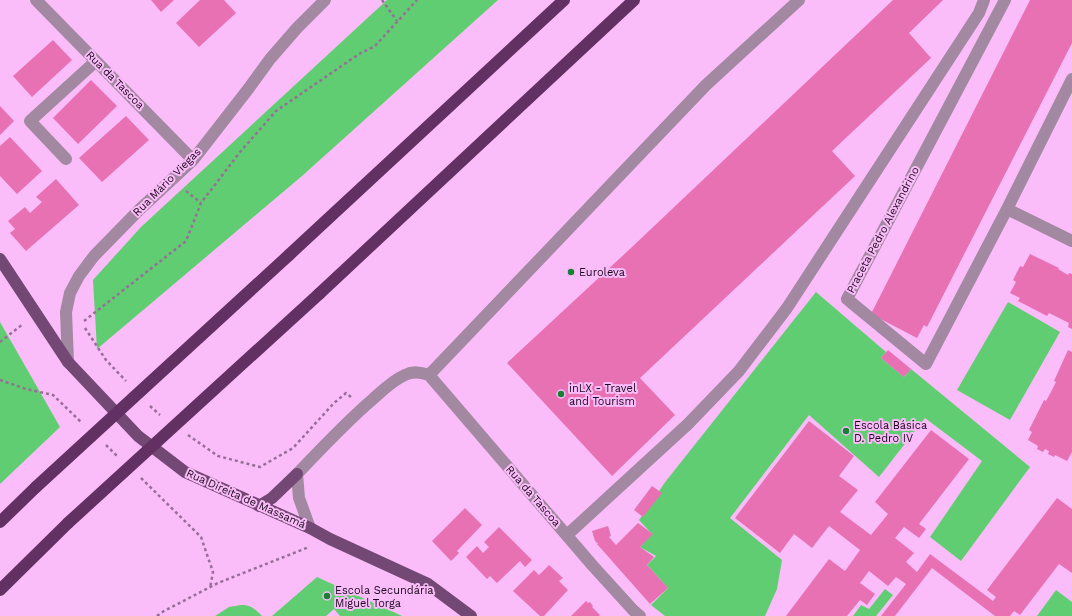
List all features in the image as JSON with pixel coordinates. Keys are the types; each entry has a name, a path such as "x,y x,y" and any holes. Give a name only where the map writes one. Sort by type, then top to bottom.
{"highway":[{"path":"0,522 36,487 289,256 564,0"},
{"path":"0,590 68,523 319,294 634,0"}],"main road":[{"name":"Rua Direita de Massamá","path":"0,259 68,362 138,436 185,472 310,528 330,539 428,584 471,616"},
{"path":"259,506 272,498 297,474"}],"street":[{"name":"Rua da Tascoa","path":"36,0 193,160"},
{"name":"Rua Mário Viegas","path":"68,362 66,312 70,293 79,276 94,256 134,215 193,160 250,88 270,59 297,28 325,0"},
{"path":"310,528 299,498 297,474 339,430 390,384 406,374 419,372 429,374 706,85 799,0"},
{"path":"567,535 688,424 739,371 787,308 979,13 984,0"},
{"name":"Praceta Pedro Alexandrino","path":"1005,0 847,299 926,364 1007,209 1072,79"},
{"path":"66,159 30,121 96,61"},
{"path":"1007,209 1072,241"},
{"name":"Rua da Tascoa","path":"429,374 593,566 640,616"}],"path":[{"path":"382,0 397,21"},
{"path":"81,323 186,241 201,203 240,152 276,111 359,54 375,46 417,0"},
{"path":"185,190 201,203"},
{"path":"0,342 36,315"},
{"path":"81,316 81,323 106,360 127,382"},
{"path":"182,431 218,456 260,467 293,448 334,403 346,393 363,408"},
{"path":"148,404 164,418"},
{"path":"157,616 218,583 330,539"}],"green space":[{"path":"387,0 498,0 302,176 97,349 93,280 141,227"},
{"path":"816,292 886,352 881,358 904,377 911,369 1030,467 961,561 930,537 982,461 925,418 879,477 809,415 730,518 782,560 777,589 765,616 665,616 651,605 668,588 647,565 656,556 640,547 652,534 639,520 666,481"},
{"path":"1008,302 1060,332 1010,420 957,390"},
{"path":"0,322 60,427 0,484"},
{"name":"Escola Secundária Miguel Torga","path":"317,577 402,616 340,616 334,609 326,616 272,616"},
{"path":"885,589 893,595 876,616 853,616 861,605 869,609"},
{"path":"1056,590 1072,602 1072,616 1037,616"},
{"path":"241,605 253,608 262,616 215,616 229,607"}],"building":[{"path":"151,0 174,0 161,12"},
{"path":"200,0 224,0 236,13 199,47 176,23"},
{"path":"893,0 943,0 909,33 931,58 832,151 855,176 640,378 675,415 612,476 507,363"},
{"path":"1030,0 1072,0 1072,43 927,327 924,325 917,338 871,314"},
{"path":"53,40 72,60 32,97 13,76"},
{"path":"91,80 117,106 78,144 53,118"},
{"path":"0,106 14,121 0,135"},
{"path":"126,116 149,140 102,182 79,158"},
{"path":"10,137 42,171 17,194 0,176 0,146"},
{"path":"56,179 79,205 26,251 10,233 15,229 8,221 25,207 30,213 42,202 36,197"},
{"path":"1030,254 1059,268 1058,269 1068,275 1069,273 1072,274 1072,329 1068,327 1069,323 1049,313 1047,316 1018,301 1020,298 1010,293 1016,282 1013,280 1020,266 1023,267"},
{"path":"888,350 911,369 904,377 881,358"},
{"path":"1068,350 1072,352 1072,452 1067,461 1055,455 1054,457 1048,454 1049,451 1045,449 1043,452 1037,449 1038,446 1028,440 1032,432 1029,430 1044,400 1046,401 1056,382 1054,381"},
{"path":"809,421 854,456 839,476 858,490 840,512 871,535 888,514 875,502 931,430 969,459 919,524 926,529 919,538 904,527 895,538 914,553 906,562 917,572 930,554 993,601 996,597 987,590 1057,498 1072,509 1072,573 1059,564 1020,615 1014,611 1010,616 995,616 932,568 895,616 881,616 906,584 896,577 888,586 869,571 860,583 875,594 867,605 860,600 847,616 786,616 829,559 845,571 860,550 829,526 812,548 794,534 780,553 735,518"},
{"path":"652,486 662,493 643,517 634,510"},
{"path":"465,508 482,525 457,551 459,553 451,561 432,541"},
{"path":"638,523 653,534 640,547 654,557 647,565 668,588 650,604 597,544 592,531 608,526 611,536 609,537 616,545"},
{"path":"499,527 532,560 525,567 520,561 497,583 490,576 487,579 466,557 477,546 483,553 489,547 484,542"},
{"path":"549,565 563,578 559,581 568,590 544,616 540,616 513,591 534,570 539,575"},
{"path":"586,601 588,603 590,602 593,606 592,607 600,615 599,616 571,616"}],"place":[{"name":"Euroleva","path":"571,272"},
{"name":"inLX - Travel and Tourism","path":"561,394"},
{"name":"Escola Básica D. Pedro IV","path":"846,431"},
{"name":"Escola Secundária Miguel Torga","path":"327,596"}]}
